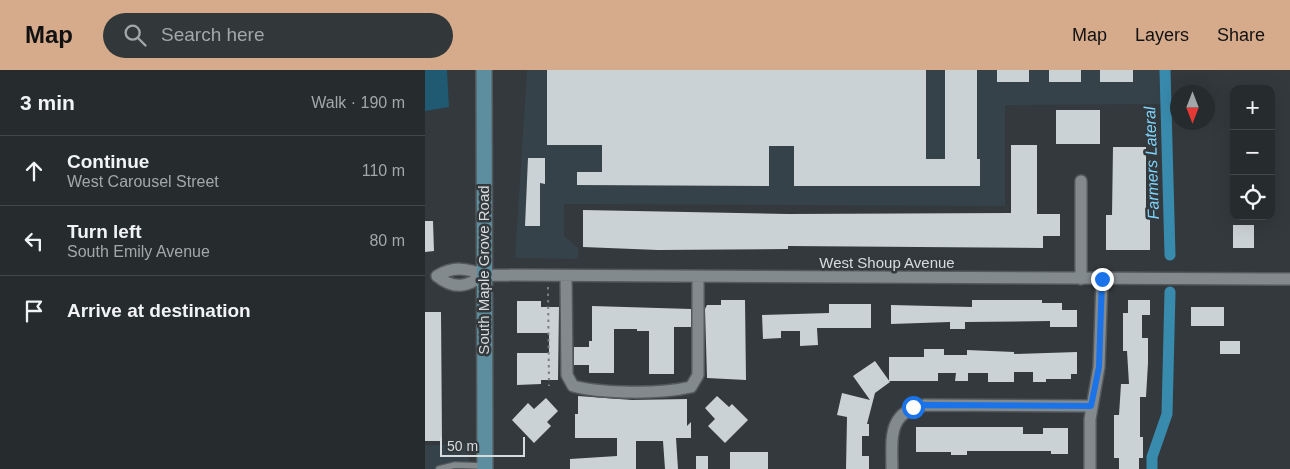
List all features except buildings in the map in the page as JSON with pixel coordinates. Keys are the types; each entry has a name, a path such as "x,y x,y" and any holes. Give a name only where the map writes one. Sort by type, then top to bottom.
{"main road":[{"name":"South Maple Grove Road","path":"484,70 485,468"}],"street":[{"path":"1081,181 1081,279"},
{"name":"West Shoup Avenue","path":"431,276 447,270 469,269 484,275 566,276 1290,279"},
{"path":"566,276 567,375 573,386 590,390 676,390 691,387 698,375 698,276"},
{"path":"1091,469 1091,406 1099,367 1102,279"},
{"path":"892,469 891,438 894,425 902,414 913,407 925,405 1091,406"}],"lane":[{"path":"439,469 455,465 485,468"}],"path":[{"path":"548,287 549,386"}],"shaded area":[{"path":"425,70 447,70 449,107 425,111"},
{"path":"527,70 1170,70 1169,104 1005,105 1005,206 564,204 564,236 578,248 578,259 515,258"},
{"path":"469,444 469,469 425,469 425,445"}],"waterway":[{"name":"Farmers Lateral","path":"1165,70 1170,255"},
{"name":"Farmers Lateral","path":"1152,469 1152,457 1167,414 1170,292"}],"route":[{"path":"913,407 925,405 1091,406 1098,381 1102,279"}]}
